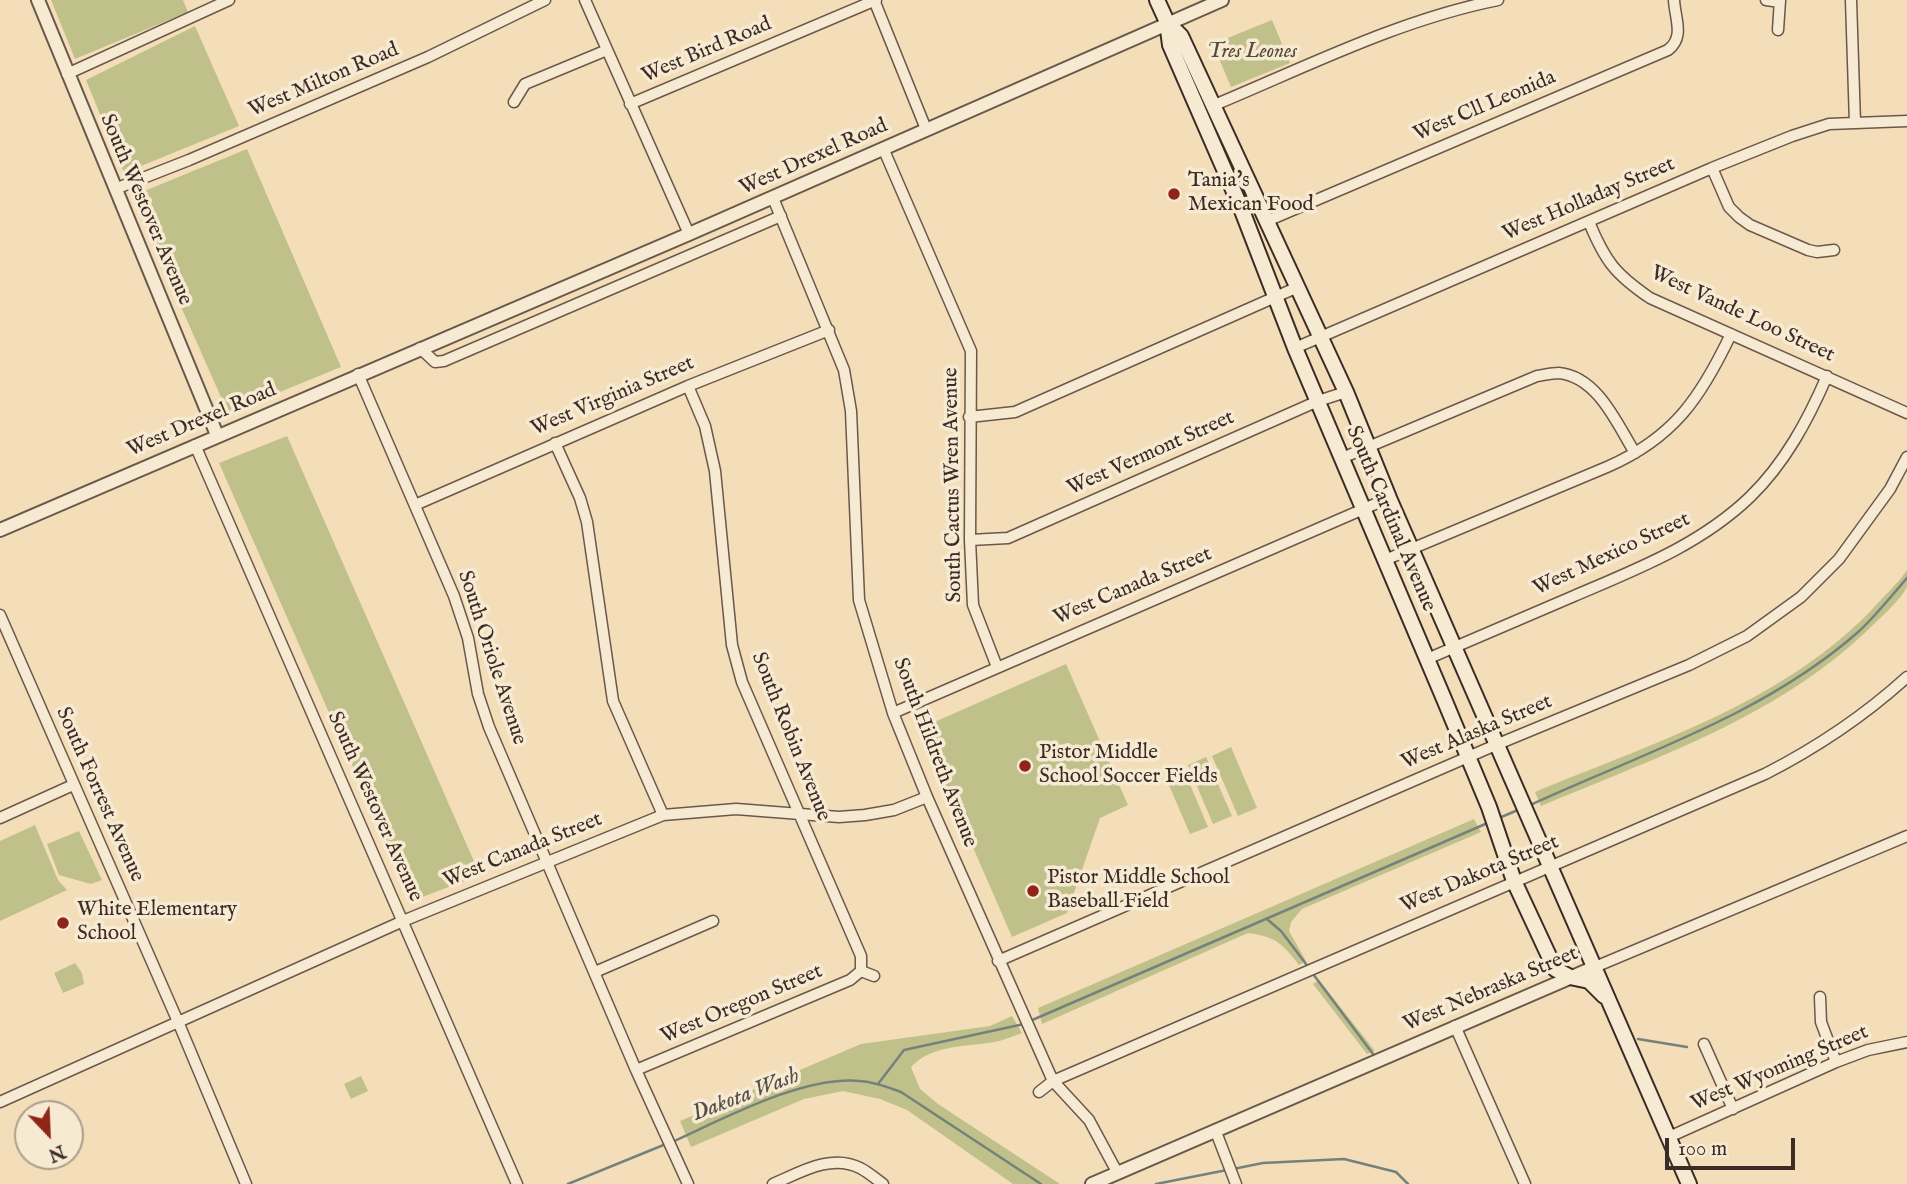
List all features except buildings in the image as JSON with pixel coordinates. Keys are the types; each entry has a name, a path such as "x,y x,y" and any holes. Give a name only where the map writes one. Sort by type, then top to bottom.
{"main road":[{"name":"South Cardinal Avenue","path":"1157,0 1167,22 1170,45 1241,208 1295,348 1489,807 1514,881 1555,968 1570,977 1589,981 1610,1002"},
{"name":"South Cardinal Avenue","path":"1167,22 1181,36 1346,392 1389,498 1689,1184"}],"street":[{"name":"South Westover Avenue","path":"38,0 217,435"},
{"path":"67,74 229,0"},
{"name":"West Milton Road","path":"115,189 428,57 545,0"},
{"path":"585,0 689,234"},
{"path":"875,0 926,129"},
{"name":"West Bird Road","path":"630,104 875,0"},
{"name":"West Drexel Road","path":"0,530 773,198 1222,0"},
{"path":"1212,106 1384,33 1471,5 1498,0"},
{"name":"West Cll Leonida","path":"1268,221 1668,50 1679,34 1674,0"},
{"path":"1766,0 1780,1 1778,30"},
{"path":"1851,0 1855,123"},
{"path":"514,102 524,84 607,50"},
{"name":"West Holladay Street","path":"1295,348 1712,168 1829,124 1907,121"},
{"name":"South Cactus Wren Avenue","path":"883,148 971,351 970,540 973,605 997,667"},
{"path":"1712,168 1729,207 1750,225 1808,250 1834,250"},
{"name":"South Hildreth Avenue","path":"773,198 844,370 851,411 859,600 893,713 927,797 1053,1081 1089,1121 1117,1172"},
{"name":"West Drexel Road","path":"420,348 435,362 444,361 781,216"},
{"name":"West Vande Loo Street","path":"1589,222 1603,256 1624,280 1650,298 1907,413"},
{"path":"970,417 1015,412 1298,287"},
{"name":"West Virginia Street","path":"415,505 688,386 829,330"},
{"path":"1385,560 1608,467 1635,453 1659,437 1685,413 1710,379 1731,334"},
{"path":"1342,458 1537,376 1558,373 1577,378 1594,391 1635,453"},
{"name":"South Oriole Avenue","path":"358,374 454,596 467,638 478,694 489,727 636,1070 688,1184"},
{"name":"West Mexico Street","path":"1427,659 1657,561 1707,532 1750,496 1777,465 1801,430 1827,376"},
{"name":"South Robin Avenue","path":"688,386 705,426 715,471 732,645 743,682 861,956 861,971"},
{"name":"West Vermont Street","path":"970,540 1008,537 1318,401 1346,392"},
{"path":"555,443 580,498 587,522 613,701 663,815"},
{"name":"South Westover Avenue","path":"195,445 517,1184"},
{"name":"West Alaska Street","path":"999,961 1498,744 1689,665 1747,636 1801,597 1839,559 1890,489 1907,457"},
{"name":"West Canada Street","path":"893,713 1389,498"},
{"name":"South Forrest Avenue","path":"0,615 246,1184"},
{"name":"West Dakota Street","path":"1039,1092 1053,1081 1765,775 1843,728 1907,677"},
{"path":"0,818 74,785"},
{"name":"West Canada Street","path":"0,1102 179,1024 403,921 663,815 736,809 839,817 869,815 894,810 927,797"},
{"name":"West Nebraska Street","path":"1093,1184 1455,1026 1907,836"},
{"path":"595,972 713,921"},
{"path":"861,971 874,976"},
{"name":"West Oregon Street","path":"636,1070 850,980 861,971"},
{"path":"1820,997 1821,1022 1836,1062"},
{"path":"1455,1026 1525,1184"},
{"name":"West Wyoming Street","path":"1669,1137 1836,1062 1868,1050 1907,1042"},
{"path":"1704,1044 1733,1109"},
{"path":"1216,1132 1236,1184"},
{"path":"773,1184 817,1166 832,1163 859,1167 883,1184"}],"green space":[{"path":"51,0 183,0 188,12 75,59"},
{"name":"Tres Leones","path":"1272,20 1290,63 1231,87 1213,44"},
{"path":"195,26 239,126 124,173 86,80"},
{"path":"247,149 341,367 228,413 132,196"},
{"path":"287,436 480,875 412,901 219,463"},
{"path":"1907,570 1907,586 1892,607 1836,658 1798,685 1758,710 1716,731 1541,806 1535,792 1718,715 1804,666 1843,637"},
{"name":"Pistor Middle School Soccer Fields","path":"1066,664 1128,805 1100,818 1067,913 1012,937 921,728"},
{"path":"1231,747 1257,808 1238,816 1212,756"},
{"path":"1206,757 1232,816 1213,824 1188,765"},
{"path":"1183,768 1208,827 1190,834 1165,776"},
{"path":"1474,819 1481,832 1302,909 1291,922 1289,931 1306,961 1299,965 1278,942 1248,933 1042,1024 1038,1008"},
{"path":"35,825 58,880 67,890 0,921 0,841"},
{"path":"79,831 102,880 91,884 59,875 47,844"},
{"path":"75,963 82,973 84,984 63,993 54,973"},
{"path":"1319,980 1375,1051 1367,1054 1313,984"},
{"path":"1012,1016 1022,1033 995,1042 940,1050 929,1054 911,1067 920,1089 938,1104 1060,1184 1013,1184 907,1110 880,1099 843,1091 804,1099 691,1147 680,1121 861,1044 990,1026"},
{"path":"361,1076 368,1091 351,1099 344,1084"}],"waterway":[{"path":"1528,806 1699,731 1781,688 1857,633 1907,578"},
{"path":"1499,818 1518,810"},
{"path":"1030,1021 1490,822"},
{"path":"1268,920 1281,931 1309,968"},
{"path":"1313,974 1376,1058"},
{"path":"878,1084 904,1050 1024,1024"},
{"path":"1638,1039 1687,1047"},
{"name":"Dakota Wash","path":"672,1142 739,1111 789,1092 838,1081 865,1082 901,1092 1041,1184"},
{"name":"Dakota Wash","path":"568,1184 666,1144"},
{"name":"Dakota Wash","path":"1233,1169 1263,1163 1344,1159 1396,1172 1408,1184"},
{"name":"Dakota Wash","path":"1156,1184 1227,1170"}],"place":[{"name":"Tania's Mexican Food","path":"1174,194"},
{"name":"Pistor Middle School Soccer Fields","path":"1025,766"},
{"name":"Pistor Middle School Baseball Field","path":"1033,891"},
{"name":"White Elementary School","path":"63,923"}]}
